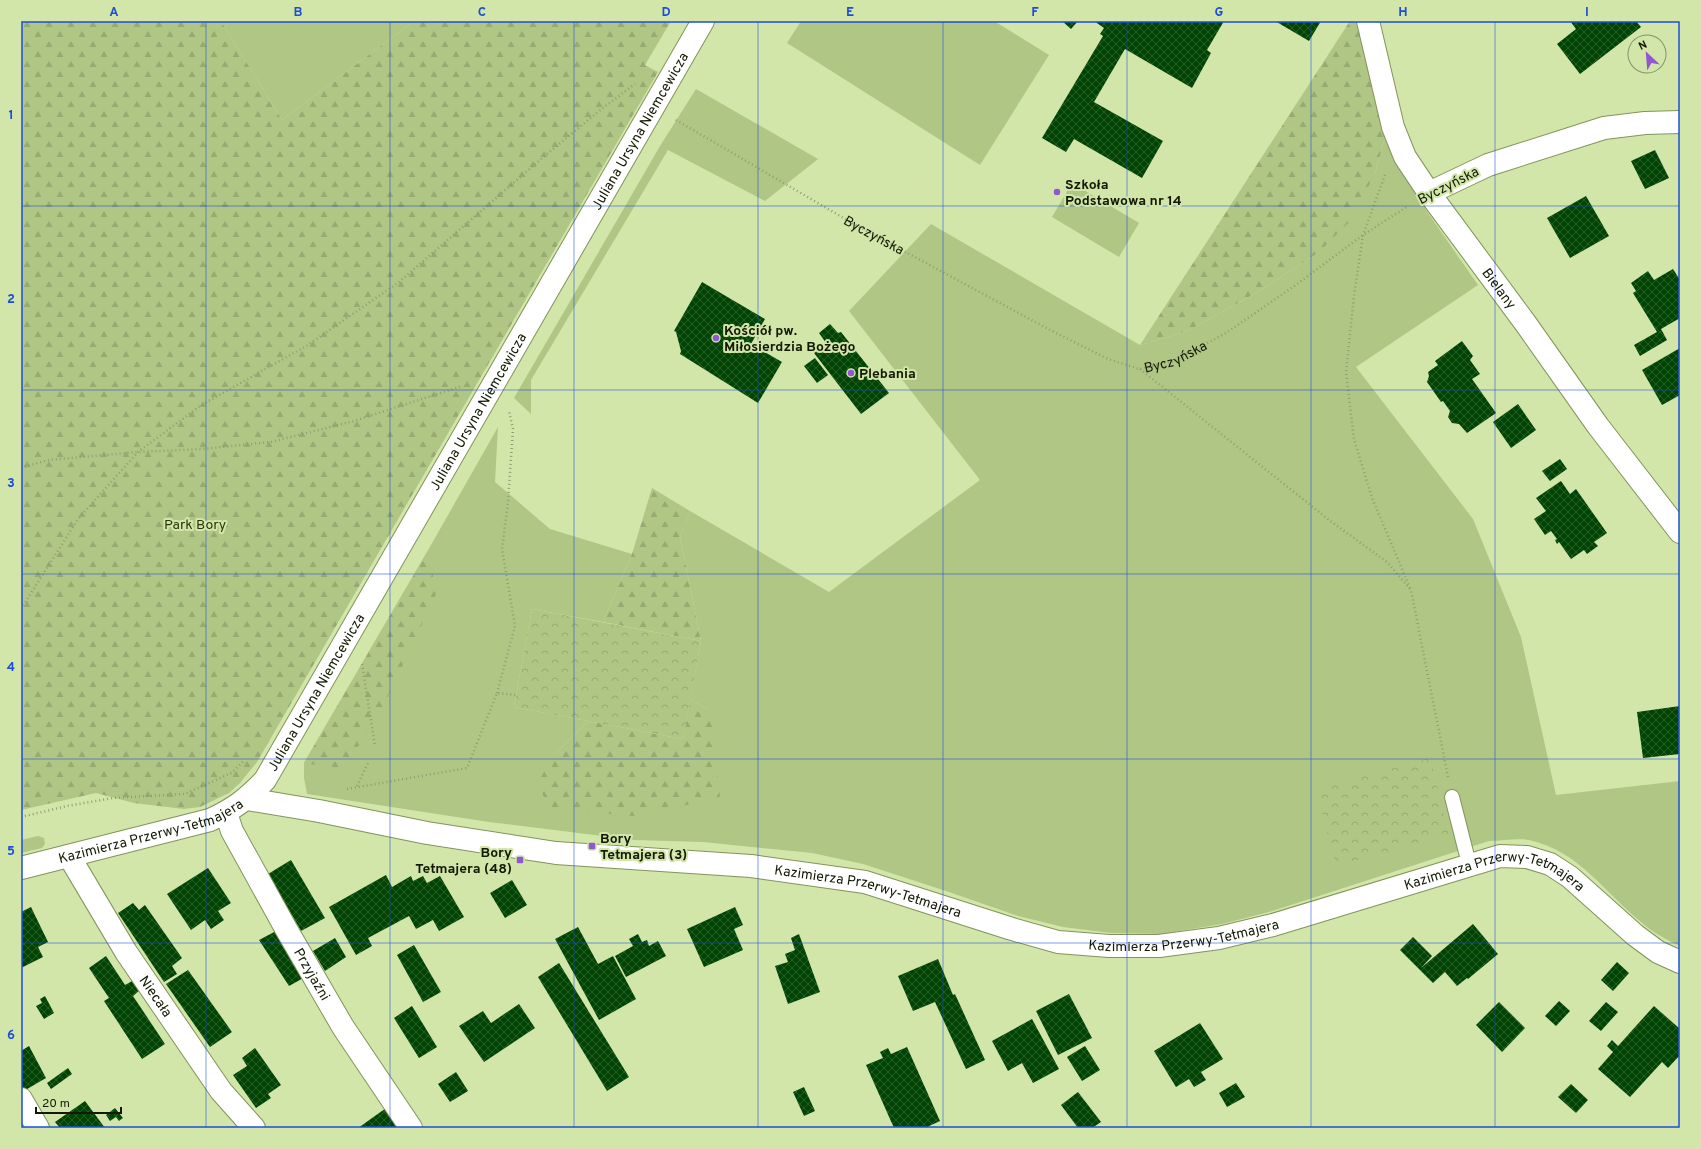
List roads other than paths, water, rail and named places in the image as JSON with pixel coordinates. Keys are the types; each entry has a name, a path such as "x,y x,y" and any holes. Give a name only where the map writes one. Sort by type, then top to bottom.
{"street":[{"name":"Juliana Ursyna Niemcewicza","path":"247,799 265,780 282,752 703,21"},
{"name":"Bielany","path":"1368,21 1393,127 1405,157 1429,193 1526,324 1598,426 1680,532"},
{"name":"Byczyńska","path":"1429,193 1488,165 1604,128 1645,123 1680,122"},
{"name":"Kazimierza Przerwy-Tetmajera","path":"21,868 210,820 226,813 247,799 302,808 427,833 556,853 751,866 865,882 1012,929 1058,942 1109,946 1159,946 1219,938 1273,925 1469,864 1500,856 1527,857 1550,864 1570,877 1635,935 1658,952 1680,962"},
{"name":"Przyjaźni","path":"226,813 235,838 335,1014 411,1128"},
{"name":"Niecała","path":"69,856 126,952 222,1091 254,1128"},
{"path":"21,1099 38,1128"}],"lane":[{"path":"1452,797 1469,864"}],"place":[{"name":"Szkoła Podstawowa nr 14","path":"1057,192"},
{"name":"Kościół pw. Miłosierdzia Bożego","path":"716,338"},
{"name":"Plebania","path":"851,373"},
{"name":"Bory Tetmajera (3)","path":"592,846"},
{"name":"Bory Tetmajera (48)","path":"520,860"}],"park label":[{"name":"Park Bory","path":"195,524"}]}
